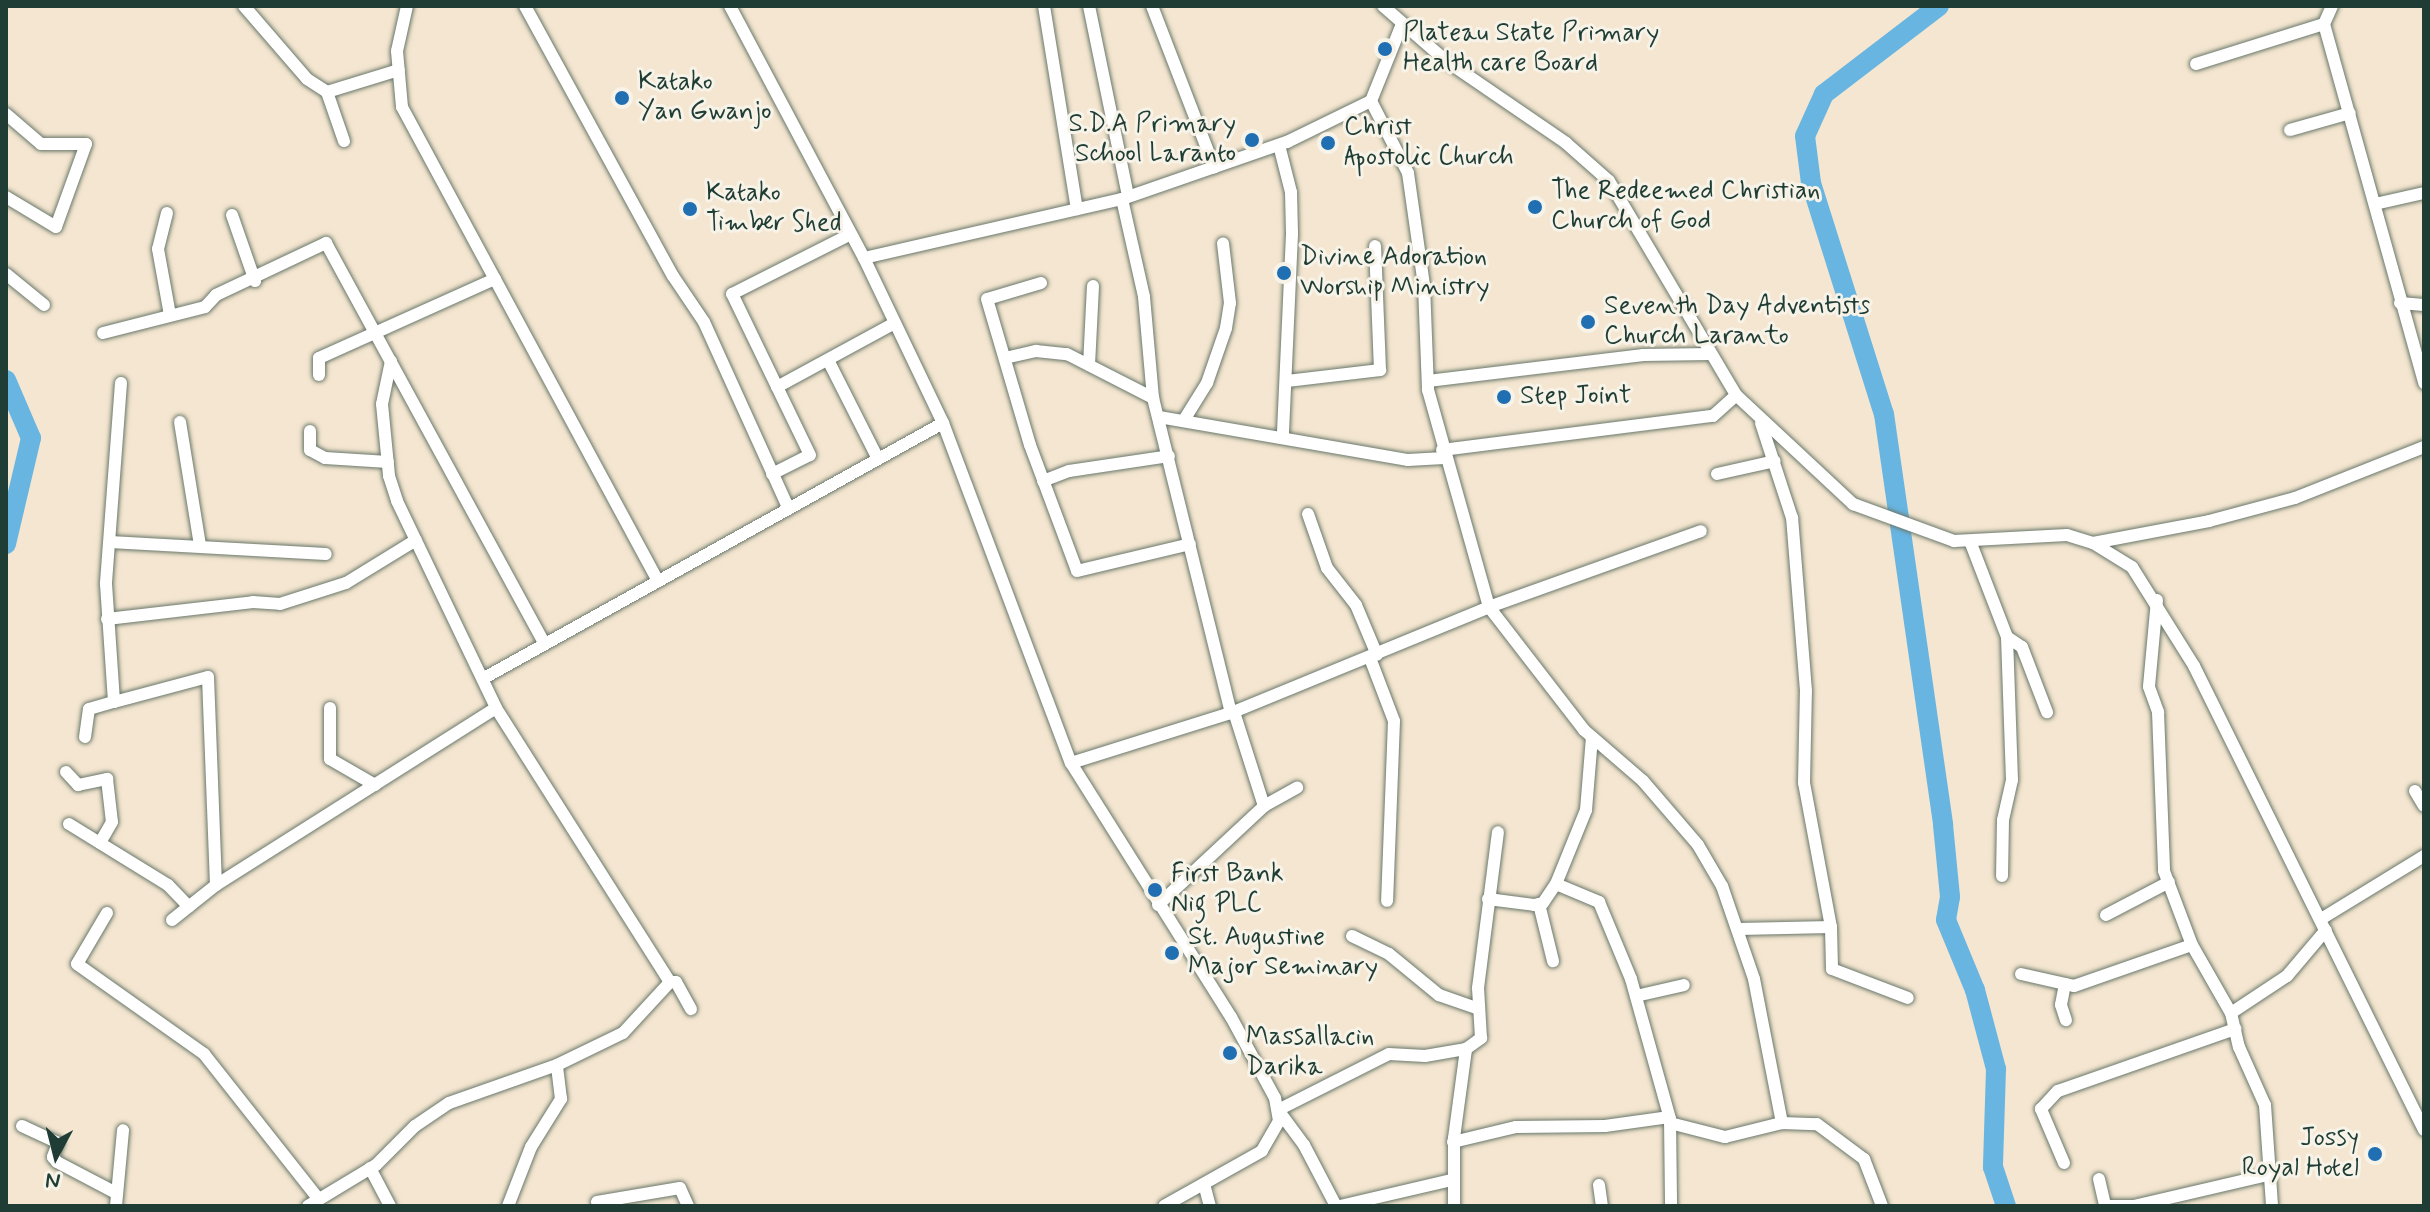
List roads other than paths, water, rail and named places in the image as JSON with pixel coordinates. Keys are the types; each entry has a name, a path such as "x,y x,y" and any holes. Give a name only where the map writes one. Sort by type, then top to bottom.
{"street":[{"path":"244,6 307,79 327,92 344,141"},
{"path":"407,6 399,70 402,107 658,581"},
{"path":"525,6 673,276 704,322 789,509"},
{"path":"730,6 864,258 943,423 1071,763 1231,1017 1278,1110 1304,1145 1338,1206 1452,1180"},
{"path":"1044,6 1077,209"},
{"path":"1089,6 1144,297 1153,398 1232,712 1264,806"},
{"path":"1152,6 1214,167"},
{"path":"1383,6 1402,24 1566,143 1609,181 1658,258 1736,395 1853,504 1940,537 1970,541 2056,534 2093,543 2132,567 2157,600 2324,924 2424,1130"},
{"path":"2332,6 2324,24 2424,383"},
{"path":"864,258 1125,198 1279,145 1371,101 1402,24"},
{"path":"2196,64 2324,24"},
{"path":"327,92 399,70"},
{"path":"1371,101 1408,173 1424,285 1428,381 1443,454 1489,607 1592,737 1643,781 1698,845 1739,929 1782,1123"},
{"path":"2290,130 2350,113"},
{"path":"6,114 41,144 86,144 56,227 6,197"},
{"path":"1279,145 1291,192 1283,435"},
{"path":"2375,204 2424,193"},
{"path":"167,213 158,249 170,315"},
{"path":"232,215 255,281"},
{"path":"772,474 810,455 732,294 851,234"},
{"path":"103,333 205,307 216,295 255,281 326,243 545,644"},
{"path":"1184,420 1207,383 1226,328 1230,303 1223,243"},
{"path":"1287,381 1380,370 1375,246"},
{"path":"6,274 44,305"},
{"path":"319,375 319,358 495,279"},
{"path":"1041,283 987,299 1043,481 1077,571 1190,544"},
{"path":"1089,365 1093,286"},
{"path":"2400,303 2424,305"},
{"path":"777,387 895,323"},
{"path":"1005,358 1052,350 1153,398"},
{"path":"1428,381 1643,355 1710,354"},
{"path":"828,360 878,459"},
{"path":"391,361 382,404 388,462 397,501 496,708 670,982"},
{"path":"114,702 107,619 121,383"},
{"path":"1159,417 1283,435 1408,460 1713,416 1736,395"},
{"path":"1760,420 1792,518 1806,691 1804,783 1831,927 1832,969 1908,998"},
{"path":"180,422 200,546"},
{"path":"484,678 943,423"},
{"path":"310,431 310,450 325,458 388,462"},
{"path":"2093,543 2209,521 2295,498 2424,447"},
{"path":"1043,481 1069,471 1169,456"},
{"path":"1717,474 1775,461"},
{"path":"1308,514 1327,568 1356,605 1394,721 1387,901"},
{"path":"1071,763 1232,712 1489,607 1701,531"},
{"path":"107,619 253,602 280,604 346,583 416,540"},
{"path":"1970,541 2007,637 2012,780 2003,820 2002,876"},
{"path":"110,542 326,554"},
{"path":"2157,600 2149,687 2158,712 2158,798 2169,882 2192,945 2231,1013 2265,1105 2267,1175 2272,1206"},
{"path":"2007,637 2022,647 2047,712"},
{"path":"85,737 89,709 208,677 216,885"},
{"path":"330,708 330,759 375,785"},
{"path":"172,920 216,885 496,708"},
{"path":"1539,904 1556,884 1586,810 1592,737"},
{"path":"66,772 78,785 107,779 112,822 100,843"},
{"path":"1158,905 1264,806 1297,788"},
{"path":"2415,791 2424,806"},
{"path":"69,824 168,885 189,907"},
{"path":"1278,1110 1389,1054 1425,1056 1466,1049 1481,1038 1479,1009 1488,899 1498,832"},
{"path":"2231,1013 2287,976 2324,924 2424,856"},
{"path":"2106,915 2169,882"},
{"path":"1556,884 1599,902 1636,996 1670,1120 1671,1206"},
{"path":"1488,899 1539,904"},
{"path":"1539,904 1553,961"},
{"path":"107,913 77,964 204,1054 313,1202 370,1168 415,1126 449,1103 557,1065 623,1033 670,982 676,982 691,1009"},
{"path":"1739,929 1831,927"},
{"path":"1352,936 1389,954 1439,995 1479,1009"},
{"path":"2021,974 2065,984 2113,975 2192,945"},
{"path":"2065,984 2061,1005 2066,1020"},
{"path":"1636,996 1684,985"},
{"path":"2064,1163 2041,1109 2058,1091 2235,1029"},
{"path":"1454,1206 1453,1142 1466,1049"},
{"path":"508,1206 531,1147 561,1099 557,1065"},
{"path":"1164,1206 1262,1151 1275,1135 1278,1110"},
{"path":"1453,1142 1516,1127 1605,1126 1670,1120 1725,1137 1782,1123 1817,1124 1864,1159 1882,1206"},
{"path":"22,1126 58,1143 53,1157 57,1162 116,1200 123,1130"},
{"path":"370,1168 390,1206"},
{"path":"2099,1179 2105,1205 2134,1206 2267,1175"},
{"path":"1204,1184 1210,1206"},
{"path":"1599,1185 1602,1206"},
{"path":"597,1202 680,1188 688,1206"}],"waterway":[{"path":"1939,6 1824,94 1805,136 1811,183 1884,414 1943,825 1950,897 1946,920 1975,990 1996,1069 1993,1167 2006,1206"},
{"path":"6,380 31,438 6,544"}],"place":[{"name":"Plateau State Primary Health care Board","path":"1385,49"},
{"name":"Katako Yan Gwanjo","path":"622,98"},
{"name":"S.D.A Primary School Laranto","path":"1252,140"},
{"name":"Christ Apostolic Church","path":"1328,143"},
{"name":"The Redeemed Christian Church of God","path":"1535,207"},
{"name":"Katako Timber Shed","path":"690,209"},
{"name":"Divine Adoration Worship Ministry","path":"1284,273"},
{"name":"Seventh Day Adventists Church Laranto","path":"1588,322"},
{"name":"Step Joint","path":"1504,397"},
{"name":"First Bank Nig PLC","path":"1155,890"},
{"name":"St. Augustine Major Seminary","path":"1172,953"},
{"name":"Massallacin Darika","path":"1230,1053"},
{"name":"Jossy Royal Hotel","path":"2375,1154"}]}
